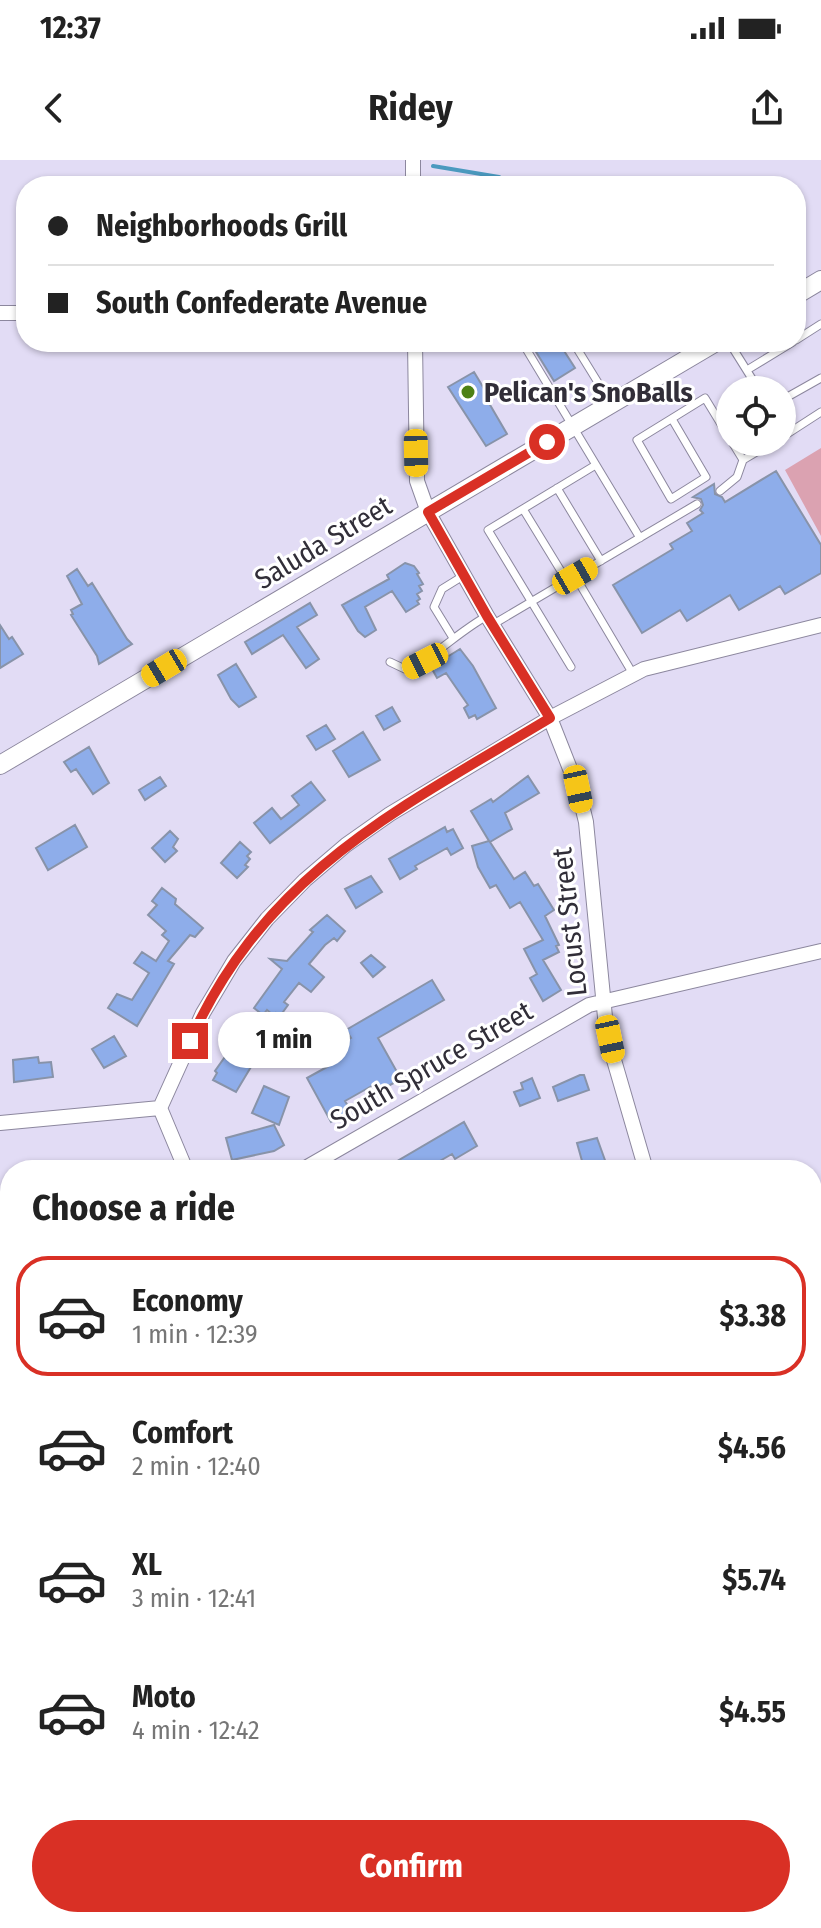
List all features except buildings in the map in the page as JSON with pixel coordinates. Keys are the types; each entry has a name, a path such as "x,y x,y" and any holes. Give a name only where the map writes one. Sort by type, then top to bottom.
{"main road":[{"name":"Saluda Street","path":"0,765 698,352"}],"street":[{"name":"Locust Street","path":"415,352 417,481 428,512 489,620 550,718 569,759 586,822 604,1001 614,1060 643,1160"},
{"path":"182,1160 160,1108 203,1013 234,961 267,919 305,880 346,845 390,814 550,718 633,674 821,625"},
{"name":"South Spruce Street","path":"319,1160 589,1005 821,951"},
{"path":"0,1123 160,1108"}],"lane":[{"path":"528,352 640,538"},
{"path":"579,352 612,404"},
{"path":"735,352 751,376"},
{"path":"747,370 776,352"},
{"path":"796,392 821,378"},
{"path":"672,419 706,477 671,499 637,440 705,398 716,416"},
{"path":"796,428 821,412"},
{"path":"741,456 743,460"},
{"path":"720,491 737,477 743,460 750,456"},
{"path":"571,667 488,530 594,466"},
{"path":"557,488 601,561"},
{"path":"390,662 407,670 425,661 453,638 531,602 697,504"},
{"path":"523,509 633,674"},
{"path":"453,638 434,607 442,589 463,576"}],"shaded area":[{"path":"821,448 821,536 785,470"}],"waterway":[{"path":"433,166 493,176"}],"place":[{"name":"Pelican's SnoBalls","path":"468,392"}],"route":[{"path":"190,1041 234,961 267,919 305,880 346,845 390,814 550,718 428,512 547,442"}]}
